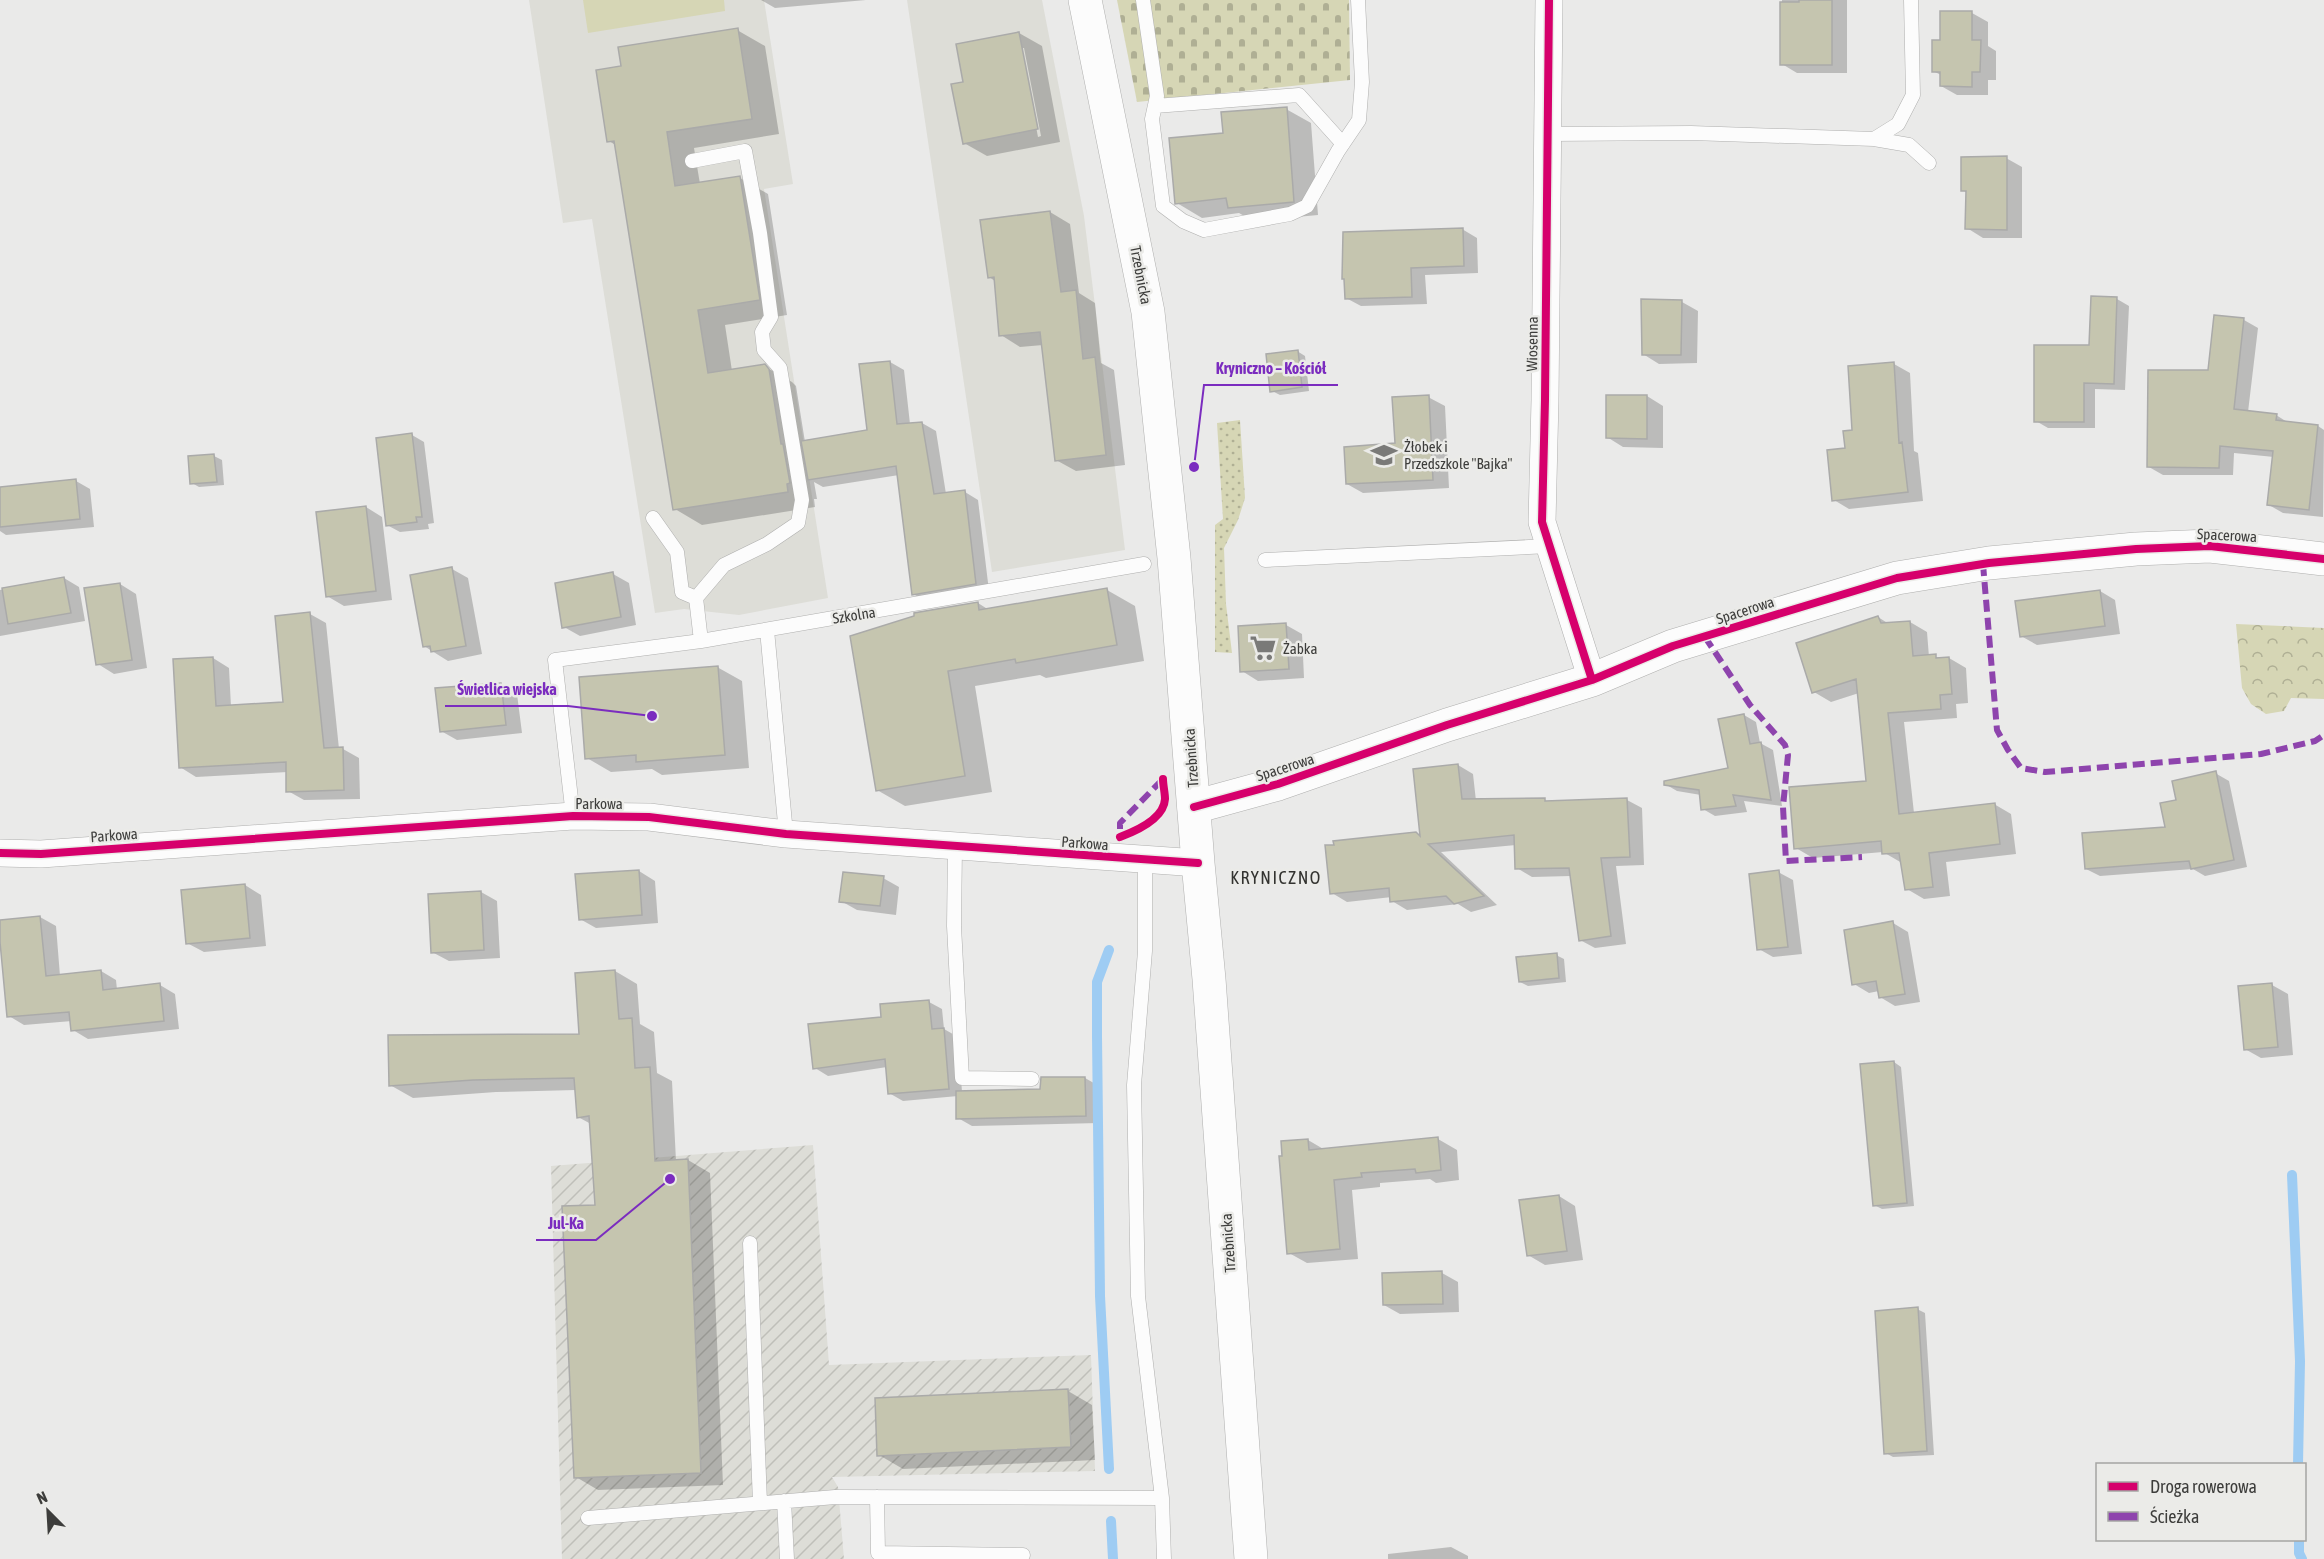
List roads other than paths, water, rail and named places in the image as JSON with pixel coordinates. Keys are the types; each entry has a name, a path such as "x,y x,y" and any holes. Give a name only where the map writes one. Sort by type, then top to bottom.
{"main road":[{"name":"Trzebnicka","path":"1085,0 1148,312 1174,558 1209,979 1251,1559"},
{"name":"Spacerowa","path":"1194,807 1278,784 1447,725 1592,680 1673,646 1897,578 1989,562 2136,549 2210,546 2324,559"}],"street":[{"name":"Wiosenna","path":"1549,0 1542,522 1592,680"},
{"name":"Parkowa","path":"0,853 41,854 573,816 649,817 786,834 1198,863"}],"lane":[{"path":"1143,0 1157,96 1152,118 1162,206 1183,221 1204,230 1290,214 1307,206 1359,120 1362,82 1358,0"},
{"path":"1874,138 1898,124 1913,94 1911,0"},
{"path":"1155,106 1299,95 1343,144"},
{"path":"1548,134 1692,133 1874,138 1909,145 1929,163"},
{"path":"692,161 745,152 760,233 771,317 762,332 764,350 780,368 802,500 798,523 767,544 724,565 696,598 701,641"},
{"path":"653,518 677,552 681,591 696,598"},
{"path":"1265,560 1549,546"},
{"name":"Szkolna","path":"573,816 555,660 701,641 1144,564"},
{"path":"767,630 786,834"},
{"path":"955,847 954,926 962,1078 1032,1079"},
{"path":"1145,861 1145,951 1134,1085 1138,1296 1162,1498 1164,1559"},
{"path":"750,1243 760,1503"},
{"path":"588,1518 835,1497 1162,1498"},
{"path":"877,1497 878,1553 1023,1555"},
{"path":"784,1502 787,1559"}],"waterway":[{"path":"1109,950 1097,982 1097,1036 1100,1296 1109,1469"},
{"path":"2292,1175 2300,1361 2298,1463"},
{"path":"1111,1521 1113,1559"},
{"path":"2299,1541 2299,1553 2302,1559"}],"place":[{"name":"Żłobek i Przedszkole \"Bajka\"","path":"1384,455"},
{"name":"Kryniczno – Kościół","path":"1194,467"},
{"name":"Żabka","path":"1263,648"},
{"name":"Świetlica wiejska","path":"652,716"},
{"name":"Jul-Ka","path":"670,1179"}],"district":[{"name":"KRYNICZNO","path":"1276,877"}]}
